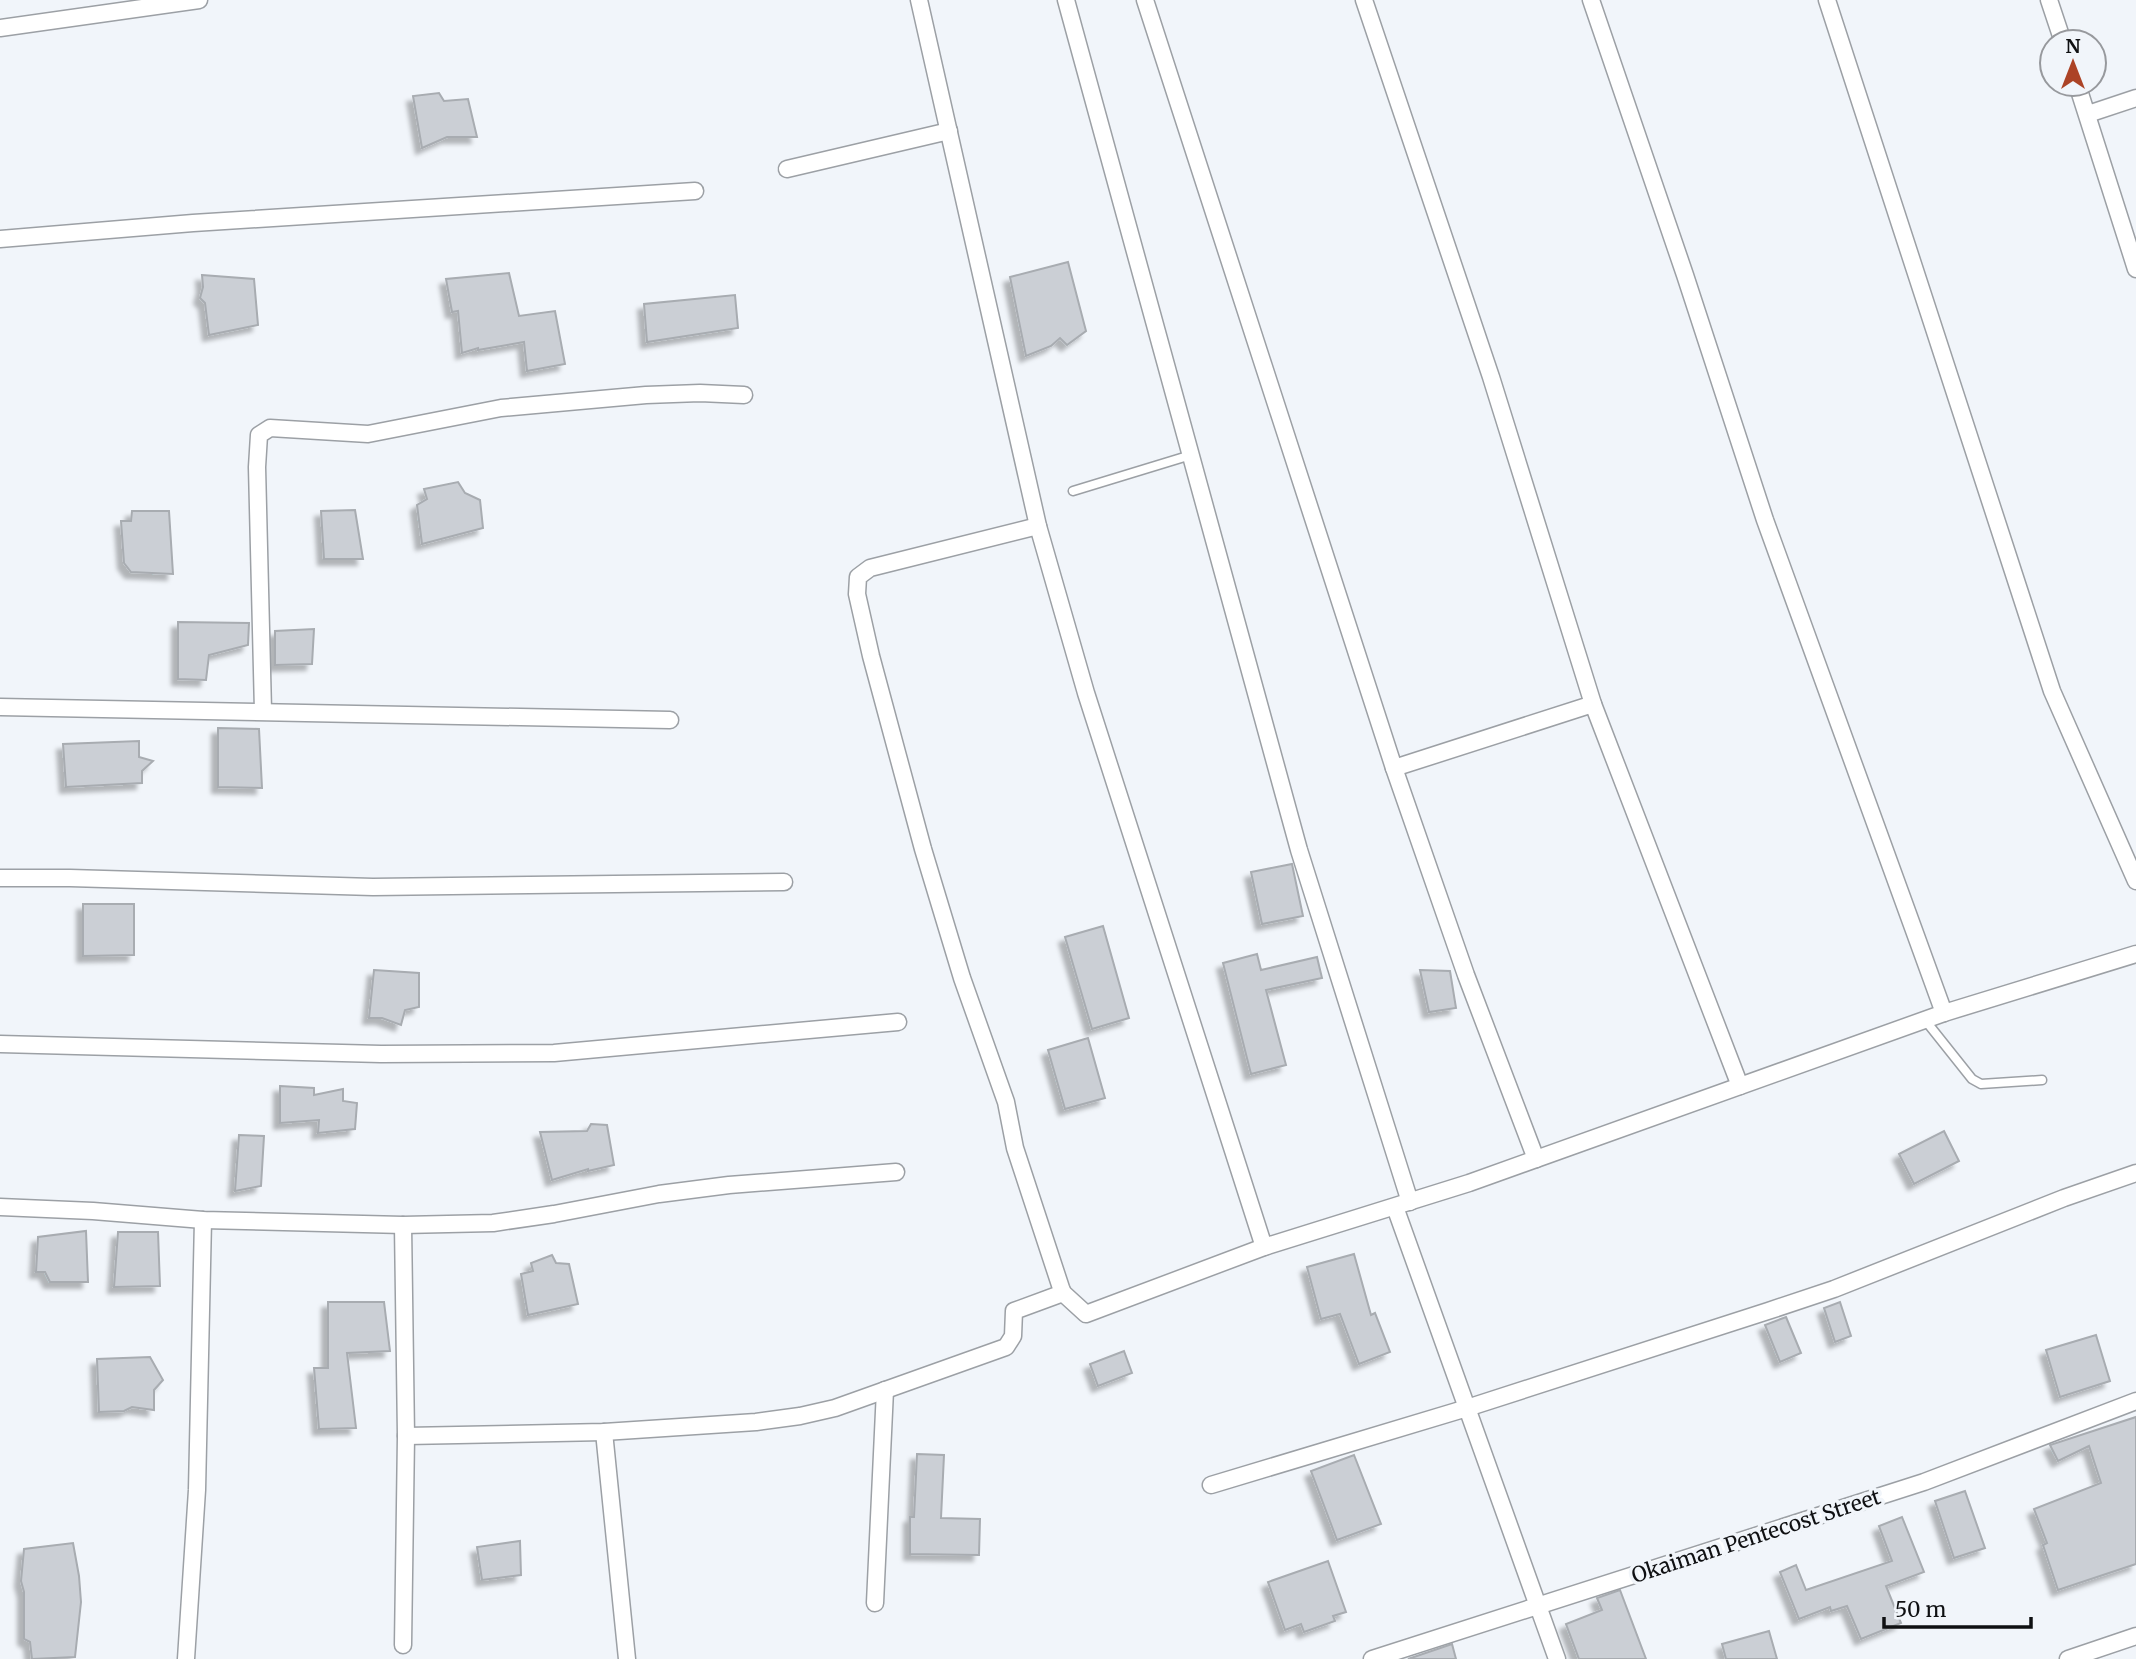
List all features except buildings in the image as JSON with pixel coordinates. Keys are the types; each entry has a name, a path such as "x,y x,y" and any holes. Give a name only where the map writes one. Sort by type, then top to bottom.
{"street":[{"path":"0,28 199,0"},
{"path":"919,0 1038,526 1086,693 1264,1247"},
{"path":"1066,0 1299,850 1402,1204 1467,1408 1557,1659"},
{"path":"1145,0 1394,768 1466,975 1536,1159"},
{"path":"1364,0 1491,377 1593,704 1741,1086"},
{"path":"1591,0 1765,520 1944,1013"},
{"path":"1827,0 2052,691 2136,881"},
{"path":"2049,0 2058,28"},
{"path":"2088,114 2136,97"},
{"path":"2082,98 2136,270"},
{"path":"787,169 949,131"},
{"path":"0,239 193,222 695,191"},
{"path":"263,711 257,467 258,435 263,431 270,428 368,434 501,408 646,395 744,395"},
{"path":"1038,526 870,568 858,577 857,594 923,849 962,978 1006,1102 1015,1148 1058,1294 1086,1314 1264,1247 1536,1159 1944,1013 2136,954"},
{"path":"1394,768 1593,704"},
{"path":"0,707 670,720"},
{"path":"0,878 373,887 784,882"},
{"path":"0,1044 381,1054 554,1053 898,1022"},
{"path":"0,1207 203,1220 403,1225 493,1223 659,1194 729,1185 896,1171"},
{"path":"1211,1485 1467,1408 1834,1289 2064,1198 2136,1173"},
{"path":"186,1659 197,1490 203,1220"},
{"path":"403,1225 406,1436 403,1645"},
{"path":"406,1436 604,1432 756,1422 800,1416 835,1408 1006,1347 1013,1336 1014,1311 1058,1294"},
{"path":"875,1603 886,1390"},
{"name":"Okaiman Pentecost Street","path":"1372,1659 1396,1656 1539,1606 1924,1482 2136,1402"},
{"path":"604,1432 627,1659"},
{"path":"2068,1659 2136,1636"}],"lane":[{"path":"1073,491 1191,455"},
{"path":"1925,1020 1972,1079 1981,1084 2042,1080"}]}
